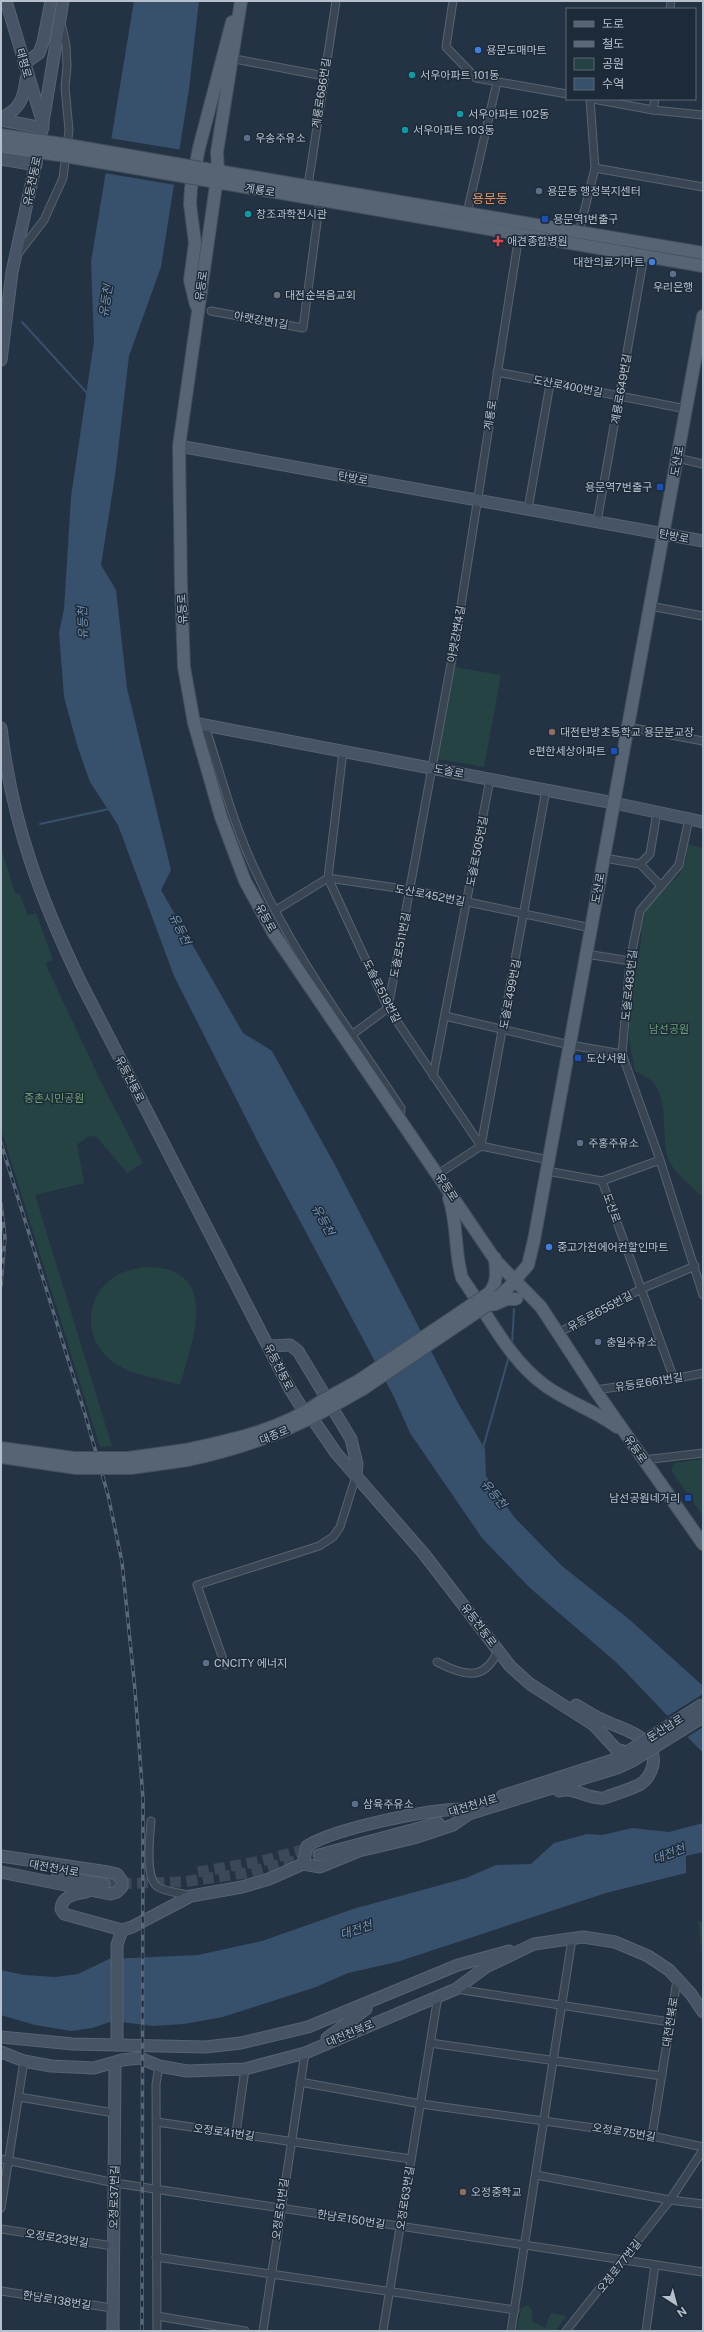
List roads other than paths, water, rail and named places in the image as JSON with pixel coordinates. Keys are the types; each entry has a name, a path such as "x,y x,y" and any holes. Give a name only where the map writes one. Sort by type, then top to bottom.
{"main road":[{"name":"태평로","path":"6,1 43,126"},
{"path":"24,64 39,53 43,42 51,1"},
{"name":"유등천동로","path":"1,360 12,272 36,165 33,146 43,126 63,1"},
{"path":"198,313 190,280 195,243 190,204 191,188 199,148 232,20 241,1"},
{"name":"유등로","path":"241,1 217,152 217,177 179,446 180,579 184,667 221,817 245,881 274,934 512,1284 541,1307 595,1390 703,1544"},
{"name":"유등로","path":"217,177 226,151 248,1"},
{"path":"1,126 18,108 25,92 27,75"},
{"path":"1,126 43,126"},
{"name":"계룡로","path":"1,126 33,146"},
{"path":"1,152 20,155 33,146"},
{"name":"계룡로","path":"1,147 33,146 61,150 217,177 320,200 703,266"},
{"path":"1,159 36,165"},
{"name":"계룡로","path":"217,177 308,186 703,253"},
{"name":"도산로","path":"512,1284 528,1265 548,1166 663,533 686,409 700,346 703,316"},
{"name":"탄방로","path":"179,446 703,541"},
{"name":"도솔로","path":"199,724 614,803 703,822"},
{"name":"유등천동로","path":"1,728 6,771 22,840 51,919 84,990 290,1389 336,1453 424,1554 510,1666 536,1688 594,1725 616,1749 631,1756"},
{"path":"441,1178 454,1212 457,1261 462,1278 525,1370 544,1385 602,1416 626,1434"},
{"path":"488,1293 493,1288 496,1272 494,1258"},
{"name":"대종로","path":"4,1452 76,1468 131,1468 187,1455 236,1449 280,1433 322,1407 358,1380 488,1293 512,1284"},
{"name":"대종로","path":"322,1407 363,1389 495,1300 512,1284"},
{"path":"465,1319 507,1299 517,1299 541,1307"},
{"path":"269,1346 290,1344 298,1351 351,1439 357,1464 356,1476"},
{"path":"519,1798 536,1798 566,1788 598,1799 604,1798 640,1784 652,1770 654,1760 650,1747 636,1734 602,1720 551,1689 536,1688"},
{"name":"둔산남로","path":"631,1756 703,1704"},
{"name":"둔산남로","path":"631,1756 703,1717"},
{"path":"599,1765 609,1754 606,1737"},
{"path":"303,1864 306,1846 338,1834 413,1815 447,1809 466,1812 519,1798 617,1768 631,1756"},
{"name":"대전천서로","path":"317,1851 466,1812 613,1760 631,1756"},
{"path":"90,1891 66,1898 61,1903 61,1909 64,1914 122,1930 152,1917 191,1896 242,1887 269,1879 303,1864 320,1867 359,1852 414,1838 453,1825 466,1812"},
{"name":"대전천서로","path":"1,1856 109,1879"},
{"path":"1,1868 122,1881 122,1887 117,1892 110,1894 1,1872"},
{"path":"117,2045 117,1945 122,1930"},
{"name":"대전천북로","path":"1,2052 24,2061 51,2066 94,2068 122,2060 140,2058 159,2066 187,2071 245,2069 309,2051 456,1989 486,1967 534,1944 572,1939 595,1938 631,1948 661,1964 677,1980 703,2012"},
{"path":"1,2037 73,2044 204,2047 242,2043 308,2027 379,1999 458,1965 534,1944"},
{"path":"309,2051 379,1999"},
{"path":"1,2042 38,2046 73,2044"},
{"name":"오정로37번길","path":"113,2331 115,2063"}],"street":[{"name":"계룡로686번길","path":"308,186 336,1"},
{"path":"450,1 453,1 446,47 476,78 566,94"},
{"path":"17,255 44,220 63,178 69,130 65,87 67,66 66,45 60,19"},
{"path":"240,60 324,76"},
{"path":"467,213 497,82"},
{"path":"579,232 595,168 590,100"},
{"path":"599,100 654,110 703,115"},
{"path":"654,110 655,100"},
{"path":"595,168 703,187"},
{"name":"아랫강변1길","path":"211,311 303,328 320,200"},
{"name":"계룡로","path":"477,500 519,235"},
{"name":"계룡로649번길","path":"597,522 644,256"},
{"name":"도산로400번길","path":"497,372 550,384 686,409"},
{"path":"528,509 550,384"},
{"path":"677,458 703,464"},
{"name":"아랫강변4길","path":"431,768 457,631 477,500"},
{"path":"650,606 703,616"},
{"path":"199,724 256,874 276,910 401,1108 400,1119"},
{"path":"628,727 703,740"},
{"path":"276,910 328,878 343,751"},
{"name":"도솔로511번길","path":"388,1008 411,890 431,768"},
{"name":"도솔로505번길","path":"433,1076 490,779"},
{"name":"도솔로499번길","path":"481,1146 525,915 546,790"},
{"path":"640,864 650,854 657,812"},
{"name":"도솔로483번길","path":"689,819 679,865 640,910 630,961 622,1054 660,1160 703,1295"},
{"path":"604,858 640,864 661,886"},
{"name":"도산로452번길","path":"328,878 411,890 591,928"},
{"name":"도솔로519번길","path":"328,878 388,1008 481,1146"},
{"path":"586,954 630,961"},
{"path":"353,1034 388,1008"},
{"path":"445,1016 503,1031 622,1054"},
{"path":"441,1178 481,1146 548,1166"},
{"path":"602,1181 660,1160"},
{"name":"도산로","path":"548,1166 602,1181 641,1289"},
{"name":"유등로655번길","path":"558,1333 641,1289 694,1266"},
{"name":"유등로655번길","path":"641,1289 674,1380"},
{"name":"유등로661번길","path":"595,1390 674,1380 703,1373"},
{"path":"644,1460 703,1453"},
{"path":"225,1665 197,1585 319,1546 328,1540 340,1527 356,1476"},
{"path":"437,1662 455,1672 467,1674 478,1673 494,1660 498,1650"},
{"path":"151,1821 149,1861 151,1879 158,1887 191,1896"},
{"path":"512,2331 572,1939"},
{"name":"대전천북로","path":"652,2136 677,1980"},
{"path":"456,1989 562,2004 670,2022"},
{"name":"오정로63번길","path":"383,2331 438,1996"},
{"path":"430,2043 662,2076"},
{"name":"오정로51번길","path":"263,2331 290,2142 300,2082 309,2051"},
{"path":"1,2208 24,2061"},
{"path":"157,2331 156,2084 159,2066"},
{"path":"236,2133 245,2069"},
{"path":"300,2082 420,2104 544,2121"},
{"path":"19,2097 114,2113"},
{"name":"오정로75번길","path":"544,2121 652,2136 703,2149"},
{"name":"오정로41번길","path":"157,2122 290,2142"},
{"path":"290,2142 411,2159"},
{"name":"오정로77번길","path":"566,2331 624,2260 670,2200 703,2149"},
{"name":"한남로150번길","path":"1,2159 115,2183 703,2272"},
{"path":"536,2175 670,2200 703,2204"},
{"name":"오정로23번길","path":"1,2229 113,2246"},
{"path":"156,2257 390,2293 515,2310"},
{"path":"646,2331 655,2265"},
{"name":"한남로138번길","path":"1,2291 112,2308"},
{"path":"157,2316 245,2331"}],"water":[{"name":"유등천","path":"134,1 199,1 189,89 161,267 129,356 115,476 101,565 116,590 127,688 171,870 161,890 243,1033 272,1051 336,1167 458,1403 485,1449 486,1476 514,1517 562,1566 630,1620 703,1686 703,1753 617,1663 530,1588 482,1538 410,1433 394,1397 261,1148 174,976 118,825 90,782 78,748 64,697 59,633 64,609 71,497 94,341 91,262"},
{"name":"대전천","path":"703,1823 703,1852 686,1856 686,1873 606,1893 397,1962 348,1973 316,1987 223,2017 184,2024 153,2026 113,2021 92,2028 71,2031 35,2025 1,2015 1,1970 24,1975 55,1977 78,1974 109,1959 198,1955 262,1941 353,1909 466,1878 496,1865 531,1864 554,1843 587,1834 602,1835 632,1828 669,1832"}],"waterway":[{"path":"22,322 87,393"},
{"path":"40,824 109,809"},
{"path":"512,1344 514,1309"},
{"path":"483,1448 509,1356"}],"tunnel":[{"path":"198,1872 262,1861 314,1847"},
{"path":"104,1884 182,1882 245,1873 319,1855"}],"railway":[{"path":"1,1143 85,1414 108,1495 122,1562 135,1690 143,1799 142,2331"},
{"path":"1,1204 5,1237 1,1285"}],"place":[{"name":"용문도매마트","path":"478,50"},
{"name":"서우아파트 101동","path":"412,75"},
{"name":"서우아파트 102동","path":"460,114"},
{"name":"서우아파트 103동","path":"405,130"},
{"name":"우송주유소","path":"247,138"},
{"name":"용문동 행정복지센터","path":"539,191"},
{"name":"창조과학전시관","path":"248,214"},
{"name":"용문역1번출구","path":"545,219"},
{"name":"애견종합병원","path":"498,241"},
{"name":"대한의료기마트","path":"652,262"},
{"name":"우리은행","path":"673,274"},
{"name":"대전순복음교회","path":"277,295"},
{"name":"용문역7번출구","path":"660,487"},
{"name":"대전탄방초등학교 용문분교장","path":"552,732"},
{"name":"e편한세상아파트","path":"614,751"},
{"name":"도산서원","path":"578,1058"},
{"name":"주홍주유소","path":"580,1143"},
{"name":"중고가전에어컨할인마트","path":"549,1247"},
{"name":"충일주유소","path":"598,1342"},
{"name":"남선공원네거리","path":"688,1498"},
{"name":"CNCITY 에너지","path":"206,1663"},
{"name":"삼육주유소","path":"355,1804"},
{"name":"오정중학교","path":"463,2192"}],"district":[{"name":"용문동","path":"490,198"}],"park label":[{"name":"남선공원","path":"669,1029"},
{"name":"중촌시민공원","path":"54,1098"}]}
